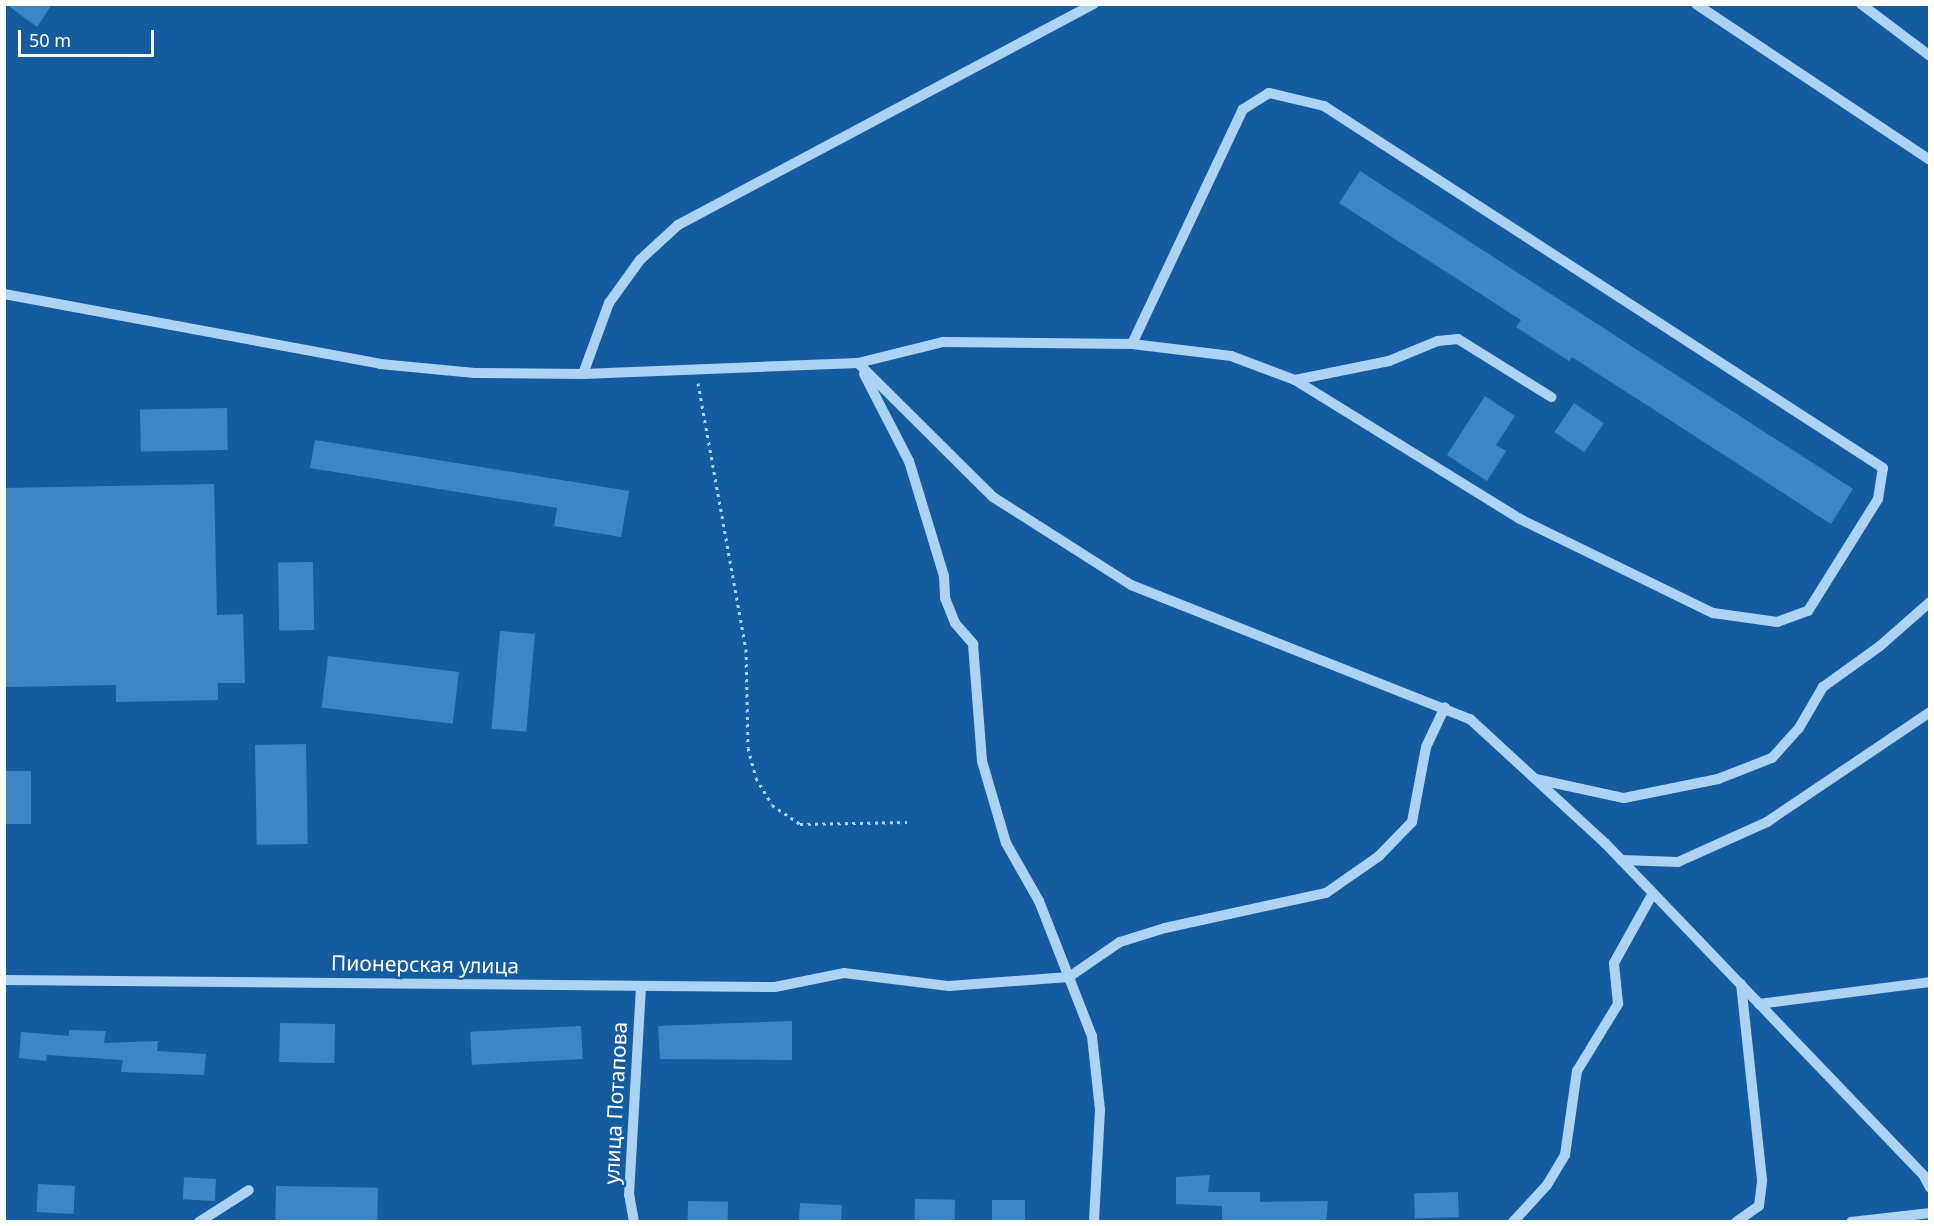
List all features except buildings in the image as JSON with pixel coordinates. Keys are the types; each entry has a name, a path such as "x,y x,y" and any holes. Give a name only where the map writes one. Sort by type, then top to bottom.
{"street":[{"path":"583,374 609,303 640,260 678,225 1094,4"},
{"path":"1696,4 1929,160"},
{"path":"1861,4 1929,56"},
{"path":"4,294 380,364 475,373 583,374 858,363 943,342 1132,344 1231,356 1295,380 1520,519 1713,614 1777,622 1808,611 1878,499 1883,468 1324,106 1269,93 1243,108 1132,344"},
{"path":"1295,380 1389,361 1438,341 1458,339 1551,397"},
{"path":"858,363 993,497 1131,585 1445,707 1470,719 1621,860 1924,1176 1929,1188"},
{"path":"858,363 909,461 944,576 945,598 955,623 974,644 982,761 1006,843 1040,901 1092,1036 1100,1110 1095,1221"},
{"path":"1536,779 1624,798 1718,779 1772,758 1799,728 1823,687 1880,646 1929,602"},
{"path":"1069,977 1120,942 1165,928 1326,893 1379,856 1412,822 1426,747 1445,707"},
{"path":"1621,860 1678,862 1767,822 1929,712"},
{"path":"1513,1221 1547,1185 1565,1155 1577,1071 1618,1004 1614,963 1653,893"},
{"name":"Пионерская улица","path":"4,980 775,987 844,974 949,986 1069,977"},
{"path":"1759,1004 1929,982"},
{"path":"1736,1221 1759,1206 1762,1180 1741,984"},
{"name":"улица Потапова","path":"633,1221 630,1195 641,986"},
{"path":"199,1221 249,1190"},
{"path":"1851,1221 1929,1213"}],"path":[{"path":"696,369 746,649 748,748 756,778 772,805 800,824 907,822"}]}
